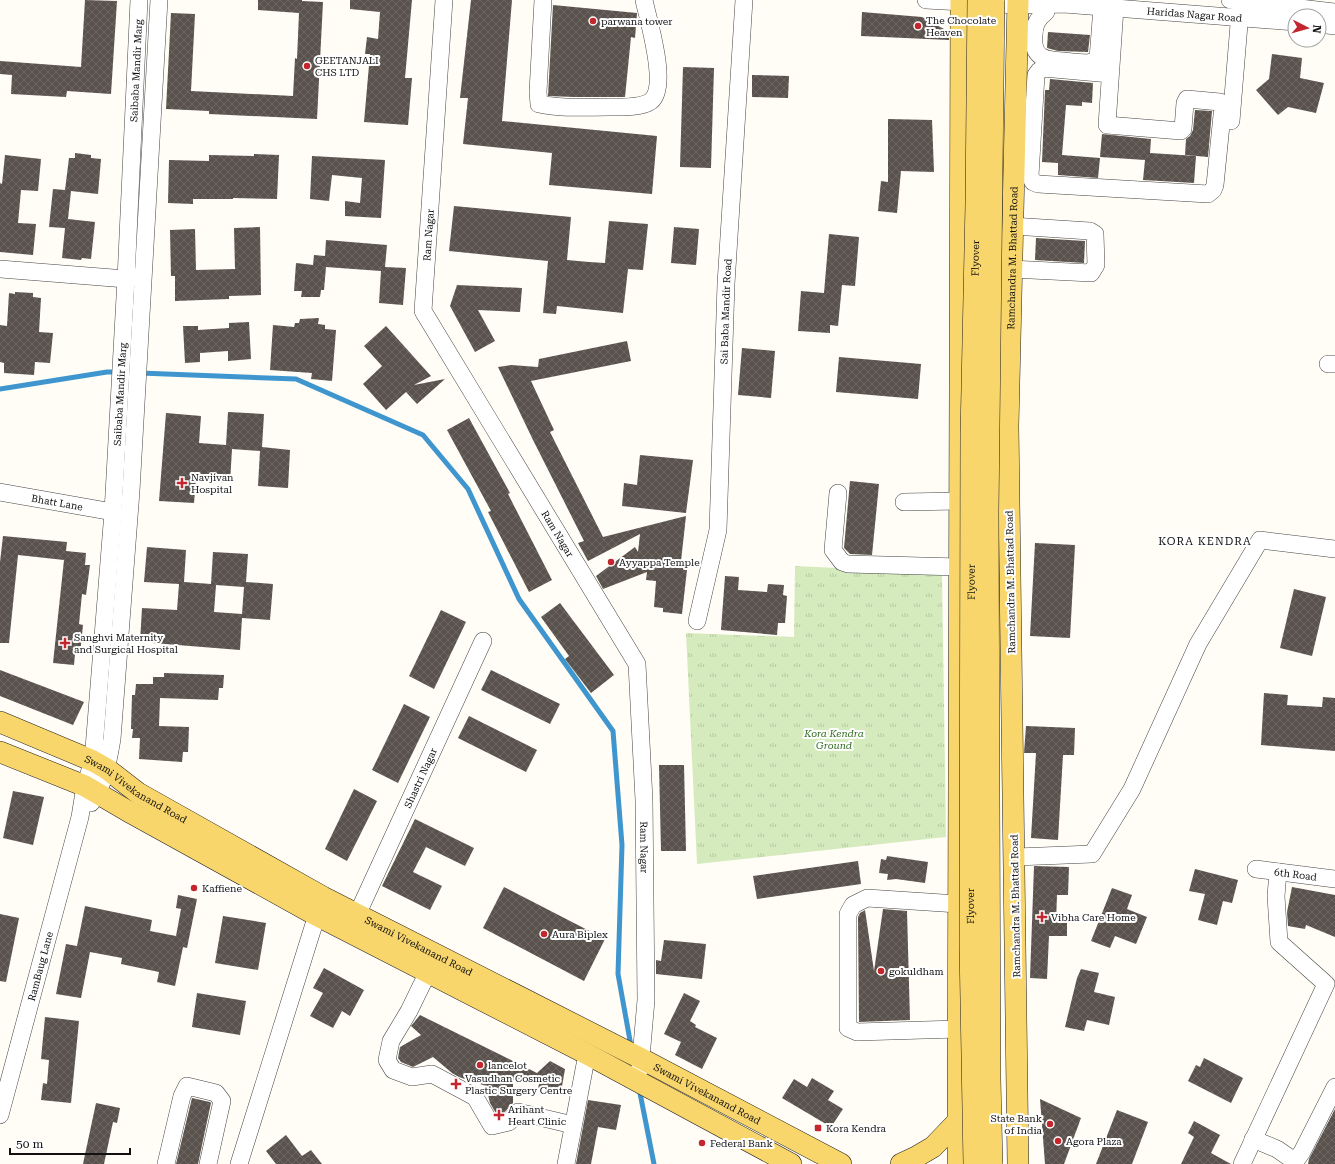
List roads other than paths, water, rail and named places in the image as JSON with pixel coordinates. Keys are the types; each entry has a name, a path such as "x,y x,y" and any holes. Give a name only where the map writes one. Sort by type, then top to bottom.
{"main road":[{"name":"Flyover","path":"992,1164 990,1063 988,512 994,0"},
{"path":"958,1164 959,501 966,1"},
{"name":"Flyover","path":"966,1 976,212 971,435 970,945 974,1164"},
{"name":"Ramchandra M. Bhattad Road","path":"1018,3 1008,426 1018,1164"},
{"name":"Swami Vivekanand Road","path":"0,722 100,765 138,793 428,972 587,1054 791,1164"},
{"name":"Swami Vivekanand Road","path":"0,752 91,789 126,810 320,906 357,915 635,1055 841,1164"},
{"path":"900,1164 916,1158 933,1147 958,1121"}],"street":[{"name":"Saibaba Mandir Marg","path":"80,817 100,765 112,739 131,491 126,279 139,0"},
{"name":"Saibaba Mandir Marg","path":"100,765 113,512 129,373 143,276 159,0"},
{"name":"Ram Nagar","path":"444,0 423,310 637,664 644,800 646,1000 635,1055 634,1079"},
{"path":"543,0 538,92 539,104 553,107 578,107 631,106 646,104 652,100 657,91 659,69 644,0"},
{"name":"Sai Baba Mandir Road","path":"697,621 718,530 726,284 744,0"},
{"name":"Haridas Nagar Road","path":"926,0 1064,4 1108,7 1237,4 1335,12"},
{"path":"1228,154 1237,4"},
{"name":"Haridas Nagar Road","path":"1237,4 1287,20"},
{"path":"1046,12 1038,18 1034,27 1033,44 1040,56 1047,60 1088,63 1094,62 1098,59 1108,7"},
{"path":"1108,7 1110,74 1107,125 1180,131 1183,129 1185,103 1187,99 1220,102 1223,105 1215,185 1213,190 1208,194 1038,184 1033,182 1030,176 1036,75 1039,70 1043,68 1110,74"},
{"path":"1012,269 1090,273 1096,265 1095,234 1090,231 1013,226"},
{"path":"0,269 126,279 143,276"},
{"name":"Bhatt Lane","path":"0,492 113,512"},
{"path":"838,493 833,550 842,562 848,564 959,567"},
{"path":"904,502 959,501"},
{"path":"1014,857 1092,854 1132,789 1198,644 1260,540 1335,549"},
{"name":"Shastri Nagar","path":"357,915 483,641"},
{"name":"RamBaug Lane","path":"0,1115 80,817"},
{"name":"6th Road","path":"1256,869 1334,876"},
{"path":"1242,1164 1326,984 1279,942 1276,896 1278,872"},
{"path":"958,904 867,898 853,905 848,914 848,1028 857,1032 958,1029"},
{"path":"239,1164 320,906"},
{"path":"428,972 409,1011 391,1040 388,1060 393,1070 412,1077 432,1074 475,1097 492,1126 509,1122 518,1112 573,1125"},
{"path":"566,1164 587,1054"},
{"path":"166,1164 182,1096 187,1086 216,1092 222,1102 208,1164"},
{"path":"1253,1139 1277,1149 1290,1158 1297,1159 1335,1087"}],"waterway":[{"path":"0,389 107,372 118,372"},
{"path":"140,373 296,379 423,435 468,489 519,599 613,731 622,845 618,974 631,1046"},
{"path":"639,1088 654,1164"}],"place":[{"name":"parwana tower","path":"593,21"},
{"name":"The Chocolate Heaven","path":"918,26"},
{"name":"GEETANJALI CHS LTD","path":"307,66"},
{"name":"Navjivan Hospital","path":"182,483"},
{"name":"Ayyappa Temple","path":"611,562"},
{"name":"Sanghvi Maternity and Surgical Hospital","path":"65,643"},
{"name":"Kaffiene","path":"194,888"},
{"name":"Vibha Care Home","path":"1042,917"},
{"name":"Aura Biplex","path":"544,934"},
{"name":"gokuldham","path":"881,971"},
{"name":"lancelot","path":"480,1065"},
{"name":"Vasudhan Cosmetic Plastic Surgery Centre","path":"456,1084"},
{"name":"Arihant Heart Clinic","path":"499,1115"},
{"name":"State Bank of India","path":"1050,1124"},
{"name":"Kora Kendra","path":"818,1128"},
{"name":"Agora Plaza","path":"1058,1141"},
{"name":"Federal Bank","path":"702,1143"}],"district":[{"name":"KORA KENDRA","path":"1205,541"}],"park label":[{"name":"Kora Kendra Ground","path":"834,738"}]}
